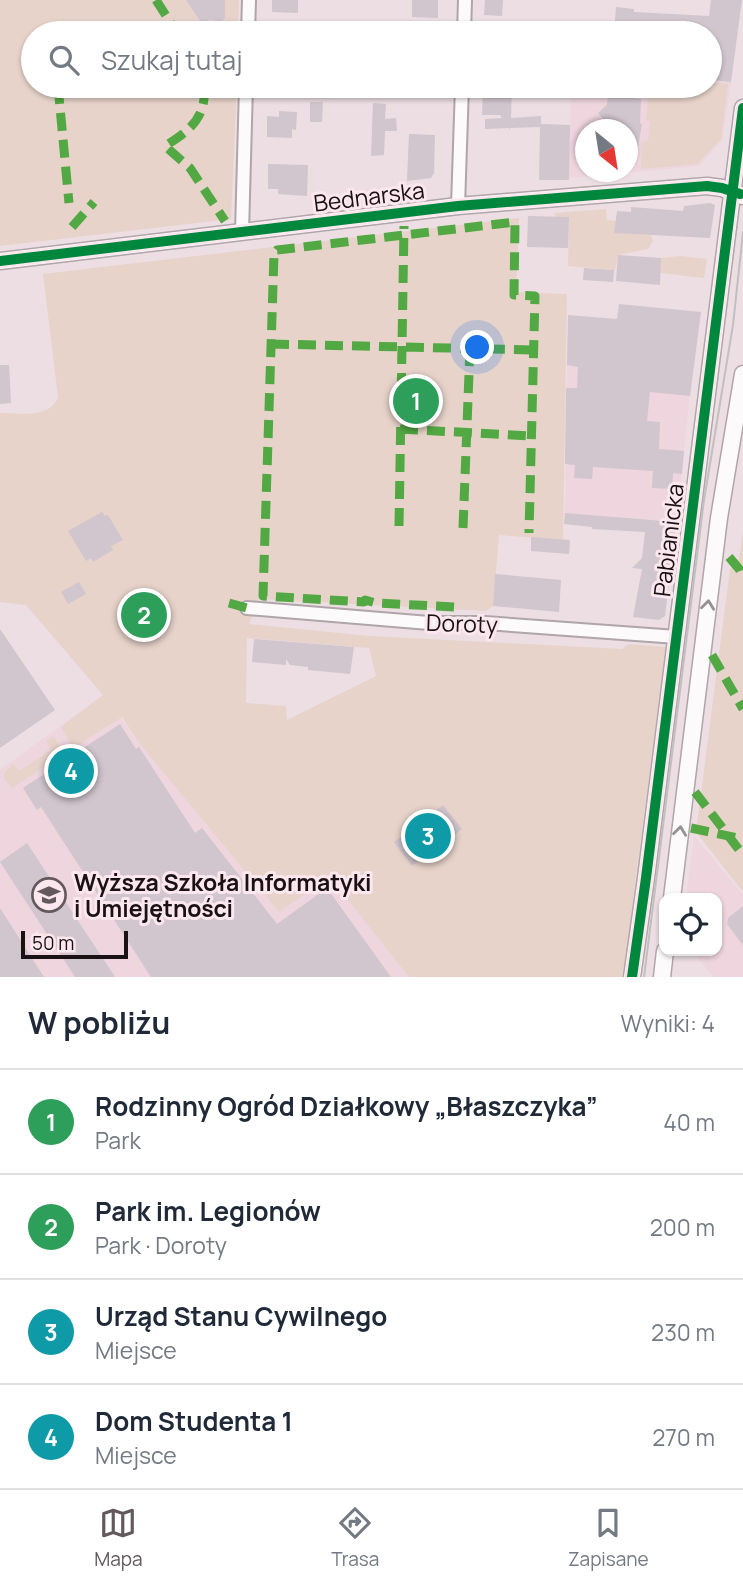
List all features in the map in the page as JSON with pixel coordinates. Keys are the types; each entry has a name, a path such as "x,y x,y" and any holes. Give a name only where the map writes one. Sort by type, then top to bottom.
{"street":[{"path":"248,21 249,0"},
{"path":"464,21 465,0"},
{"path":"242,232 246,98"},
{"path":"458,206 462,98"},
{"name":"Pabianicka","path":"632,977 737,193 743,107"},
{"name":"Bednarska","path":"0,261 458,206 684,187 712,186 737,193"},
{"name":"Pabianicka","path":"673,893 719,518 743,374"},
{"name":"Doroty","path":"247,608 393,621 485,623 677,636"},
{"path":"662,977 664,956"}],"shaded area":[{"path":"0,0 186,0 200,21 21,21 21,98 236,98 231,219 0,246"},
{"path":"225,0 239,0 238,21 222,21 225,18"},
{"path":"722,82 731,82 722,140 699,166 638,172 638,119 575,119 575,177 569,178 571,98 722,98"},
{"path":"722,84 728,84 721,139 697,164 641,169 642,142 648,141 650,122 646,120 648,98 722,98"},
{"path":"606,209 607,220 616,221 615,232 651,235 653,241 648,249 618,255 615,270 568,266 569,217 555,217 555,213"},
{"path":"519,218 516,292 567,294 563,540 499,535 493,606 486,611 260,599 249,624 370,636 622,649 629,644 666,647 622,977 409,977 330,877 279,912 139,743 122,717 73,748 61,727 103,695 26,605 0,602 0,413 41,412 54,404 58,397 43,274","holes":["247,638 369,648 376,676 287,720 286,706 246,703"]},
{"path":"681,256 707,259 704,278 660,273 661,258"},
{"path":"567,365 692,375 676,522 565,513"},
{"path":"743,533 743,892 696,832 730,569 739,559"},
{"path":"103,695 139,743 279,912 330,876 409,977 0,977 0,770"},
{"path":"53,736 65,753 12,788 4,778 5,772 13,764 19,771 51,750 46,741"},
{"path":"694,836 743,895 743,977 713,977 696,956 722,956 722,893 687,893"}],"building":[{"path":"186,0 225,0 225,18 222,21 200,21"},
{"path":"272,0 298,0 298,13 272,12"},
{"path":"412,0 438,0 438,18 412,17"},
{"path":"485,0 503,0 502,16 484,15"},
{"path":"711,0 742,0 731,82 722,81 722,21 615,21 616,7 634,9 634,12 709,16"},
{"path":"483,98 512,98 511,118 541,116 541,124 570,125 569,180 539,180 540,127 510,128 510,131 509,128 485,129 485,119 502,118 500,115 482,115"},
{"path":"608,98 641,99 642,124 638,147 638,119 603,119 598,113 607,105"},
{"path":"310,102 323,102 322,122 310,122"},
{"path":"373,103 386,104 385,119 396,118 397,131 385,131 384,155 371,156"},
{"path":"279,111 297,112 296,130 292,129 292,138 267,137 267,116 279,117"},
{"path":"409,134 435,135 434,173 431,178 407,181"},
{"path":"268,164 308,165 307,196 278,194 278,189 268,189"},
{"path":"710,203 715,205 710,238 614,233 617,211 631,212 631,207 683,211 684,206"},
{"path":"528,216 569,217 568,248 527,247"},
{"path":"618,255 661,258 660,285 616,281"},
{"path":"584,268 614,270 613,282 583,280"},
{"path":"619,304 701,312 690,396 650,392 647,421 660,422 659,449 684,451 682,474 673,473 672,489 652,488 653,471 593,467 592,479 574,478 575,465 565,464 566,388 577,388 578,367 567,365 568,315 617,319"},
{"path":"0,365 9,365 11,403 0,404"},
{"path":"102,512 105,516 108,515 123,540 111,546 113,550 93,562 91,558 86,561 68,531"},
{"path":"565,513 676,522 665,616 659,620 633,617 642,569 632,568 642,558 645,532 592,529 564,524"},
{"path":"531,537 570,540 569,554 531,551"},
{"path":"495,574 561,580 559,612 493,606"},
{"path":"79,582 86,594 68,604 61,592"},
{"path":"0,629 55,710 0,748"},
{"path":"254,639 354,647 350,674 308,670 308,667 290,665 286,659 286,665 252,662"},
{"path":"120,724 136,749 139,747 195,833 202,828 277,924 327,888 391,977 151,977 41,807 37,810 23,788"},
{"path":"443,805 462,829 445,842 442,855 429,853 412,866 394,842 412,829 408,824 420,814 424,820"},
{"path":"27,843 115,977 75,977 0,862"},
{"path":"743,906 743,945 727,924 728,918"},
{"path":"0,908 44,977 0,977"}],"tram line":[{"path":"644,977 704,500 733,325 743,232"}],"marked path":[{"path":"156,0 169,21"},
{"path":"59,98 69,203"},
{"path":"204,98 203,107 195,122 165,146 190,168 225,221"},
{"path":"72,227 94,202"},
{"path":"454,607 263,596 274,254 277,250 515,222 514,295 535,296 529,533"},
{"path":"399,526 404,226"},
{"path":"271,344 535,350"},
{"path":"463,528 470,348"},
{"path":"400,429 532,436"},
{"path":"729,557 743,578"},
{"path":"229,603 247,608"},
{"path":"712,655 743,709"},
{"path":"695,792 743,855"},
{"path":"691,828 743,839"}],"cycle path":[{"path":"632,977 743,108"},
{"path":"0,261 458,206 707,186 740,194"}],"place":[{"name":"Rodzinny Ogród Działkowy „Błaszczyka”","path":"416,401"},
{"name":"Park im. Legionów","path":"144,615"},
{"name":"Dom Studenta 1","path":"71,771"},
{"name":"Urząd Stanu Cywilnego","path":"428,836"},
{"name":"Wyższa Szkoła Informatyki i Umiejętności","path":"49,895"}]}
